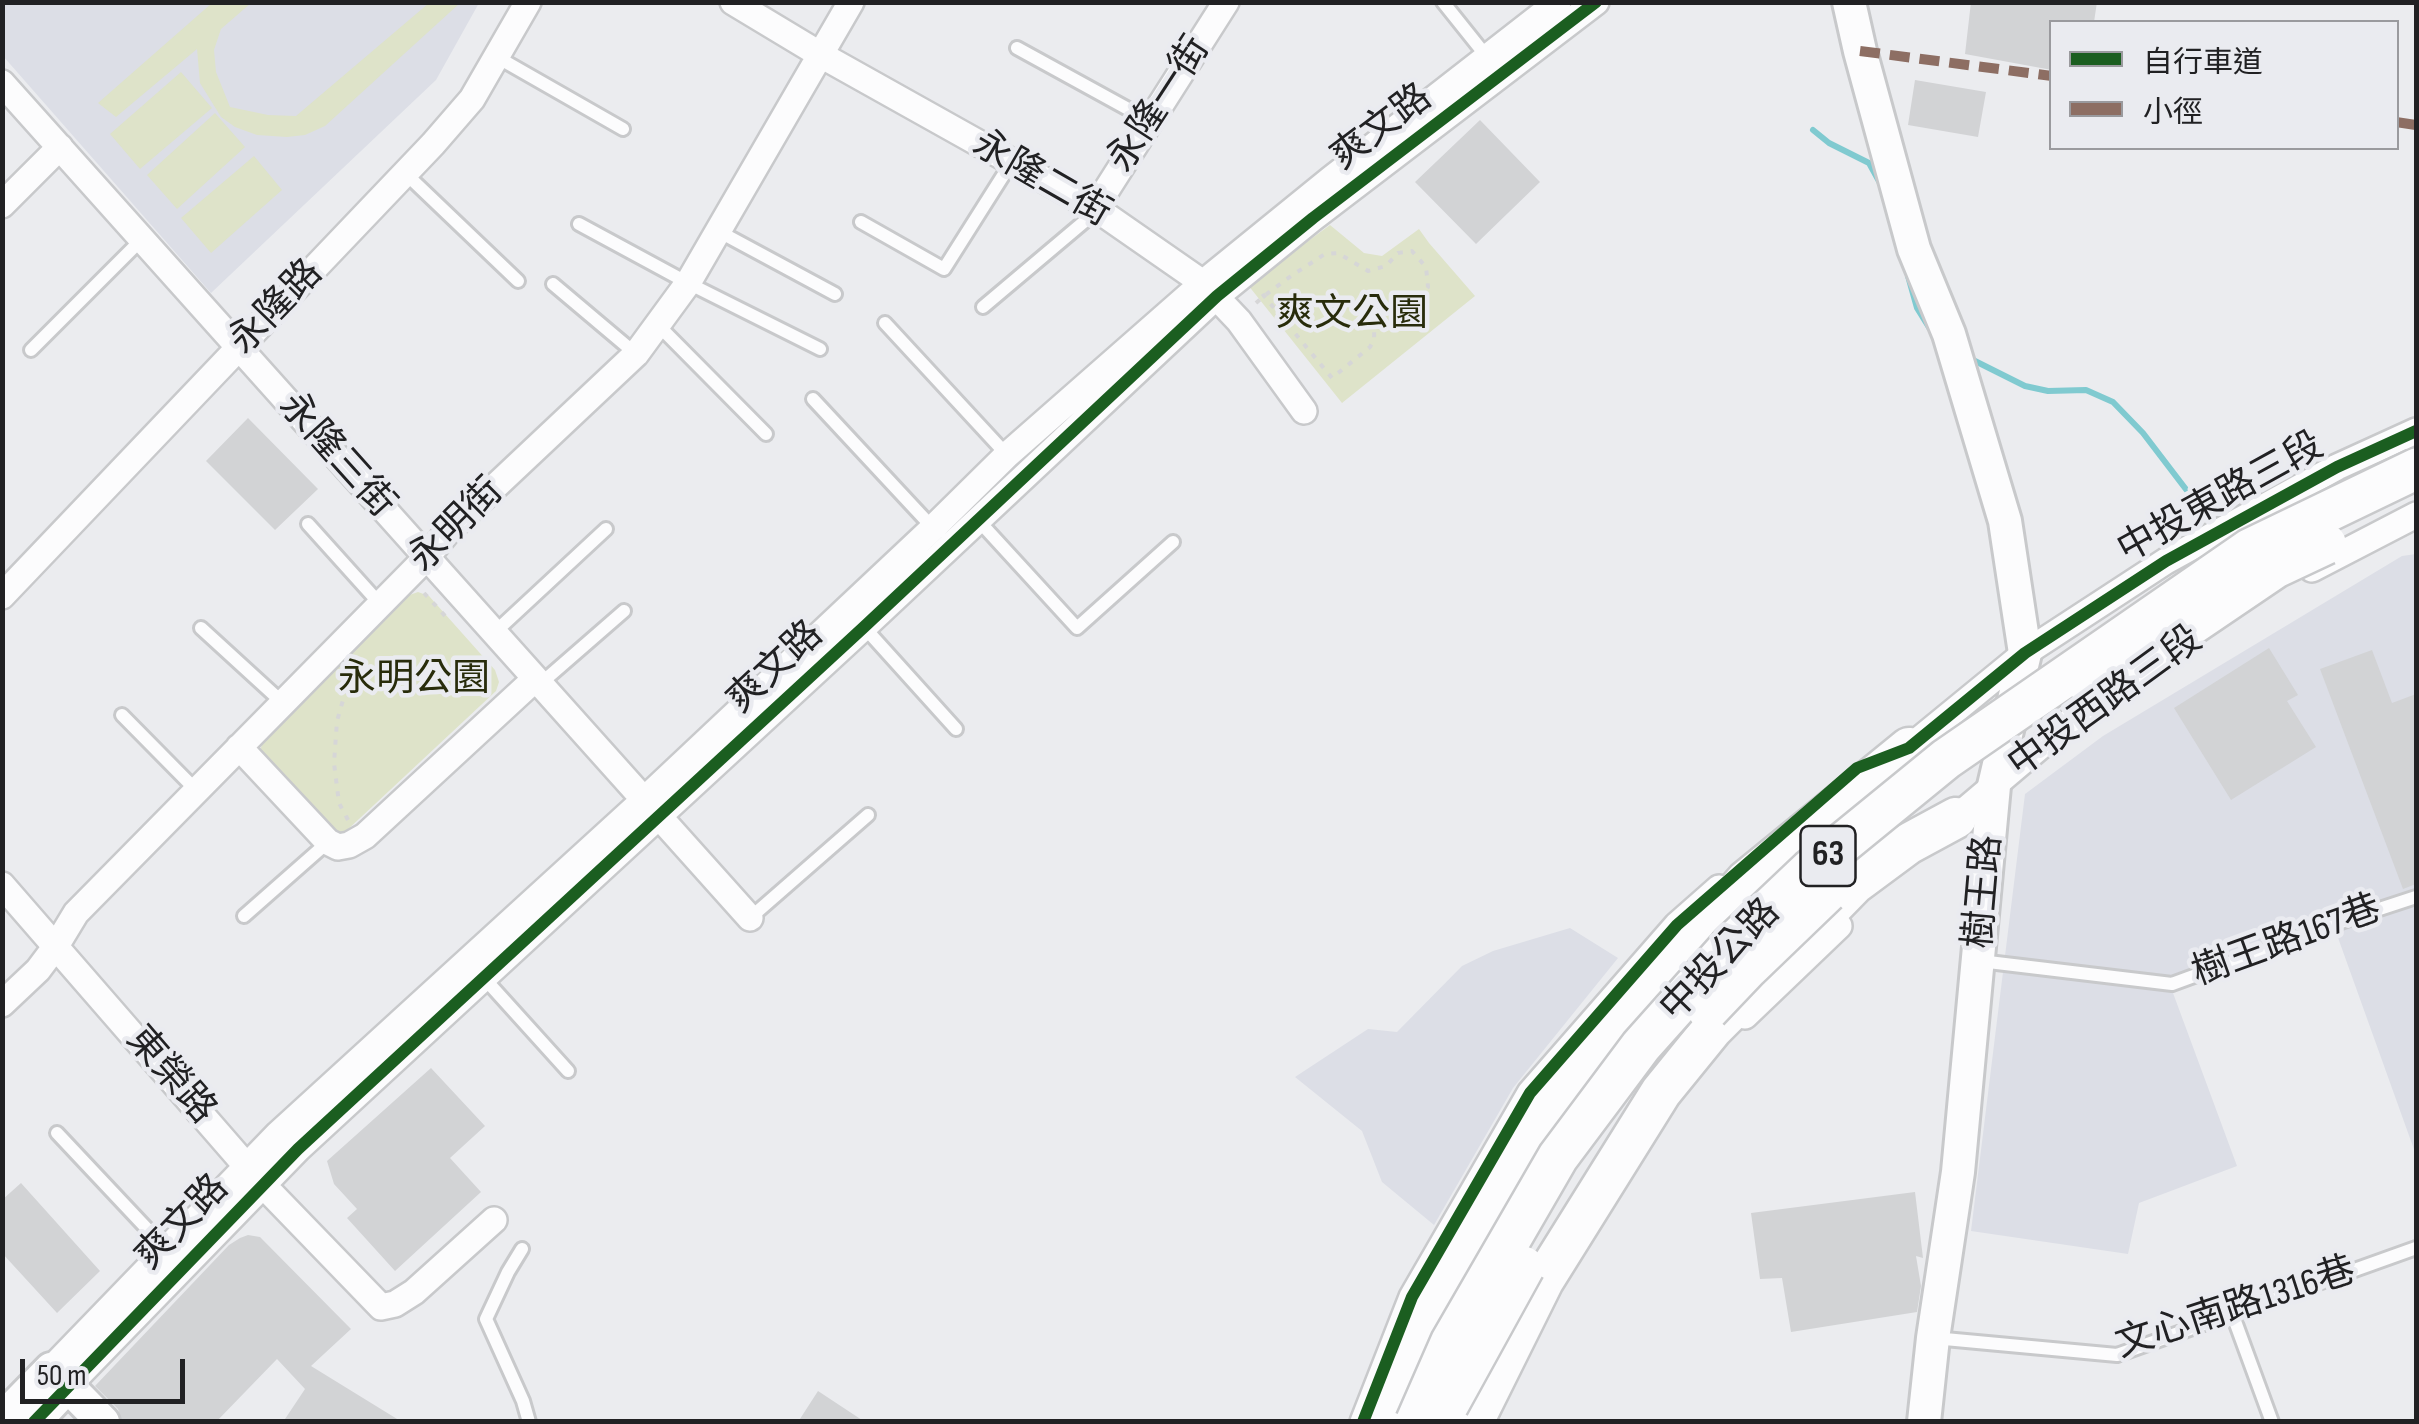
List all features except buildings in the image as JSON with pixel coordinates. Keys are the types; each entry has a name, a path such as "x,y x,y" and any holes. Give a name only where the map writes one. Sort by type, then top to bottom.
{"main road":[{"name":"中投公路","path":"1416,1422 1451,1342 1558,1157 1641,1046 1732,944 1826,858 1994,726 2250,549 2416,469"},
{"name":"中投公路","path":"1439,1422 1572,1180 1648,1074 1748,968 1845,875 1957,783 2275,568 2413,517"},
{"path":"1389,1422 1420,1342 1469,1244 1558,1105 1615,1030 1746,881 1910,748"},
{"path":"1473,1422 1544,1282 1661,1092 1713,1028 1854,884 1908,844 1956,818"}],"street":[{"name":"永隆路","path":"2,596 472,99 528,2"},
{"name":"永隆二街","path":"733,2 1096,209 1210,290 1238,320 1304,411"},
{"name":"永明街","path":"2,1004 38,970 76,913 426,558 448,530 636,354 688,284 851,2"},
{"name":"永隆一街","path":"1096,209 1226,2"},
{"name":"爽文路","path":"34,1422 59,1378 166,1249 370,1082 484,978 1007,455 1210,290 1308,222 1596,2"},
{"name":"樹王路","path":"1849,2 1914,250 1962,371 2005,522 2025,653 1994,786 1958,1172 1924,1422"},
{"name":"爽文路","path":"2,1419 59,1378 376,1042 864,627 1210,290 1331,179 1488,57 1548,5"},
{"name":"永隆三街","path":"2,83 750,918"},
{"path":"2,205 60,147"},
{"name":"中投東路三段","path":"1363,1422 1412,1297 1530,1093 1676,925 1857,768 1910,748 2025,653 2166,561 2337,467 2416,431"},
{"name":"中投西路三段","path":"1486,1422 1578,1231 1711,1049 1917,851 2081,712 2165,653 2266,594 2413,517"},
{"path":"2230,525 2261,525 2284,550 2283,574 2266,594"},
{"path":"239,747 328,842 338,847 349,845 365,836 537,682"},
{"name":"東榮路","path":"2,885 255,1174 381,1308 414,1292 494,1220"},
{"path":"59,1378 103,1422"}],"lane":[{"path":"1443,2 1488,57"},
{"path":"1017,48 1150,122"},
{"path":"497,56 623,128"},
{"path":"861,222 944,269 1012,163"},
{"path":"405,173 518,280"},
{"path":"983,308 1096,209"},
{"path":"579,224 688,284 820,349"},
{"path":"718,230 835,294"},
{"path":"30,350 142,239"},
{"path":"553,284 636,354"},
{"path":"885,323 1007,455"},
{"path":"658,324 766,434"},
{"path":"813,399 933,528"},
{"path":"978,520 1077,628 1173,542"},
{"path":"308,524 380,604"},
{"path":"494,633 606,529"},
{"path":"537,682 624,611"},
{"path":"864,627 956,729"},
{"path":"201,628 283,702"},
{"path":"122,715 196,790"},
{"path":"750,918 868,815"},
{"path":"244,916 328,842"},
{"name":"樹王路167巷","path":"1979,961 2172,984 2416,896"},
{"path":"484,978 568,1071"},
{"path":"58,1134 166,1249"},
{"name":"文心南路1316巷","path":"1933,1338 2117,1356 2416,1248"},
{"path":"522,1249 486,1319 530,1422"},
{"path":"2232,1313 2272,1422"}],"path":[{"path":"1412,251 1426,267 1428,287 1421,296 1412,300 1382,299 1375,306 1374,340 1370,347 1332,378 1264,296 1325,254 1338,253 1368,271 1386,266 1398,253 1412,251"},
{"path":"423,592 454,626"},
{"path":"352,829 339,803 334,763 337,721 354,664"}],"shaded area":[{"path":"2,3 479,3 436,80 211,293 3,56"},
{"path":"2416,554 2416,1155 2332,921 2173,993 2237,1166 2139,1203 2128,1254 1971,1231 2025,794 2103,736 2402,556"},
{"path":"1570,928 1618,958 1513,1088 1434,1225 1382,1182 1362,1131 1295,1077 1368,1029 1397,1032 1462,966 1493,951"}],"green space":[{"path":"212,3 251,3 221,29 214,50 216,72 230,107 296,116 429,3 460,3 325,126 305,135 257,135 221,117 200,83 197,49 116,117 98,103"},
{"path":"181,72 212,108 140,169 110,134"},
{"path":"215,113 245,147 177,209 147,175"},
{"path":"254,156 282,190 211,253 181,218"},
{"name":"爽文公園","path":"1330,225 1364,253 1382,256 1419,229 1475,296 1342,403 1248,285"},
{"name":"永明公園","path":"418,592 429,596 495,670 499,682 496,691 338,836 264,761 260,751 263,741 404,597"}],"waterway":[{"path":"1813,130 1829,143 1869,163 1880,183"},
{"path":"1908,276 1917,308 1930,329"},
{"path":"1967,357 2025,386 2048,391 2086,390 2113,402 2143,433 2201,509"}],"marked path":[{"path":"1860,51 2049,76"},
{"path":"2399,122 2416,125"}],"cycle path":[{"path":"34,1422 298,1149 1217,296 1596,2"},
{"path":"1363,1422 1412,1297 1530,1093 1677,925 1857,768 1909,748 2025,653 2166,561 2337,467 2416,431"}]}
